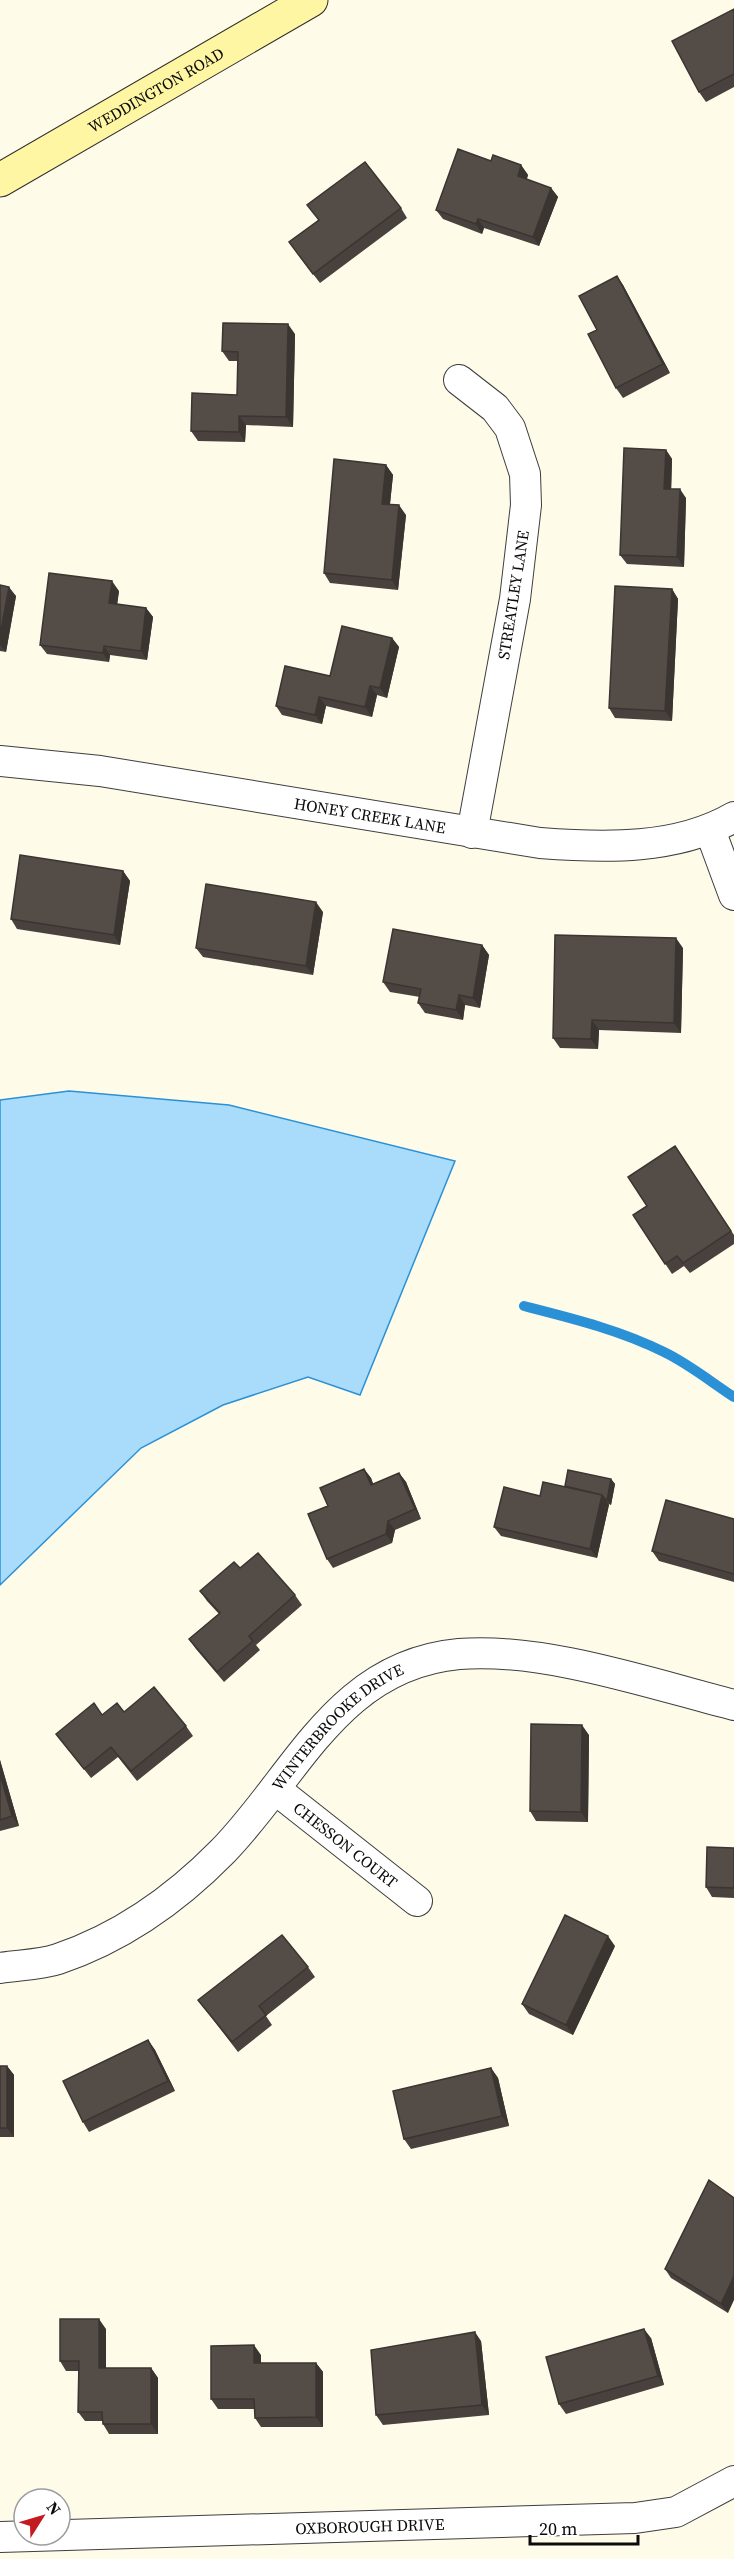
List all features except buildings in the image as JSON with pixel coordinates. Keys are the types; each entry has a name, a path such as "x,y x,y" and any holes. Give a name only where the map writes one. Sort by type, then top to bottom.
{"main road":[{"name":"WEDDINGTON ROAD","path":"0,180 311,0"}],"street":[{"name":"STREATLEY LANE","path":"459,380 495,408 510,428 525,474 526,505 515,599 472,833"},
{"name":"HONEY CREEK LANE","path":"0,761 100,771 540,843 594,847 660,841 722,824"},
{"path":"722,824 734,894"},
{"name":"WINTERBROOKE DRIVE","path":"0,1968 56,1960 115,1935 151,1914 193,1880 224,1850 275,1789 313,1737 369,1684 409,1666 458,1654 533,1657 734,1705"},
{"name":"CHESSON COURT","path":"275,1789 417,1901"},
{"name":"OXBOROUGH DRIVE","path":"0,2537 635,2518 676,2512 734,2481"}],"water":[{"path":"69,1091 229,1105 455,1161 360,1395 308,1377 223,1405 141,1448 0,1585 0,1100"}],"waterway":[{"path":"524,1306 595,1325 647,1344 682,1362 734,1397"}]}
